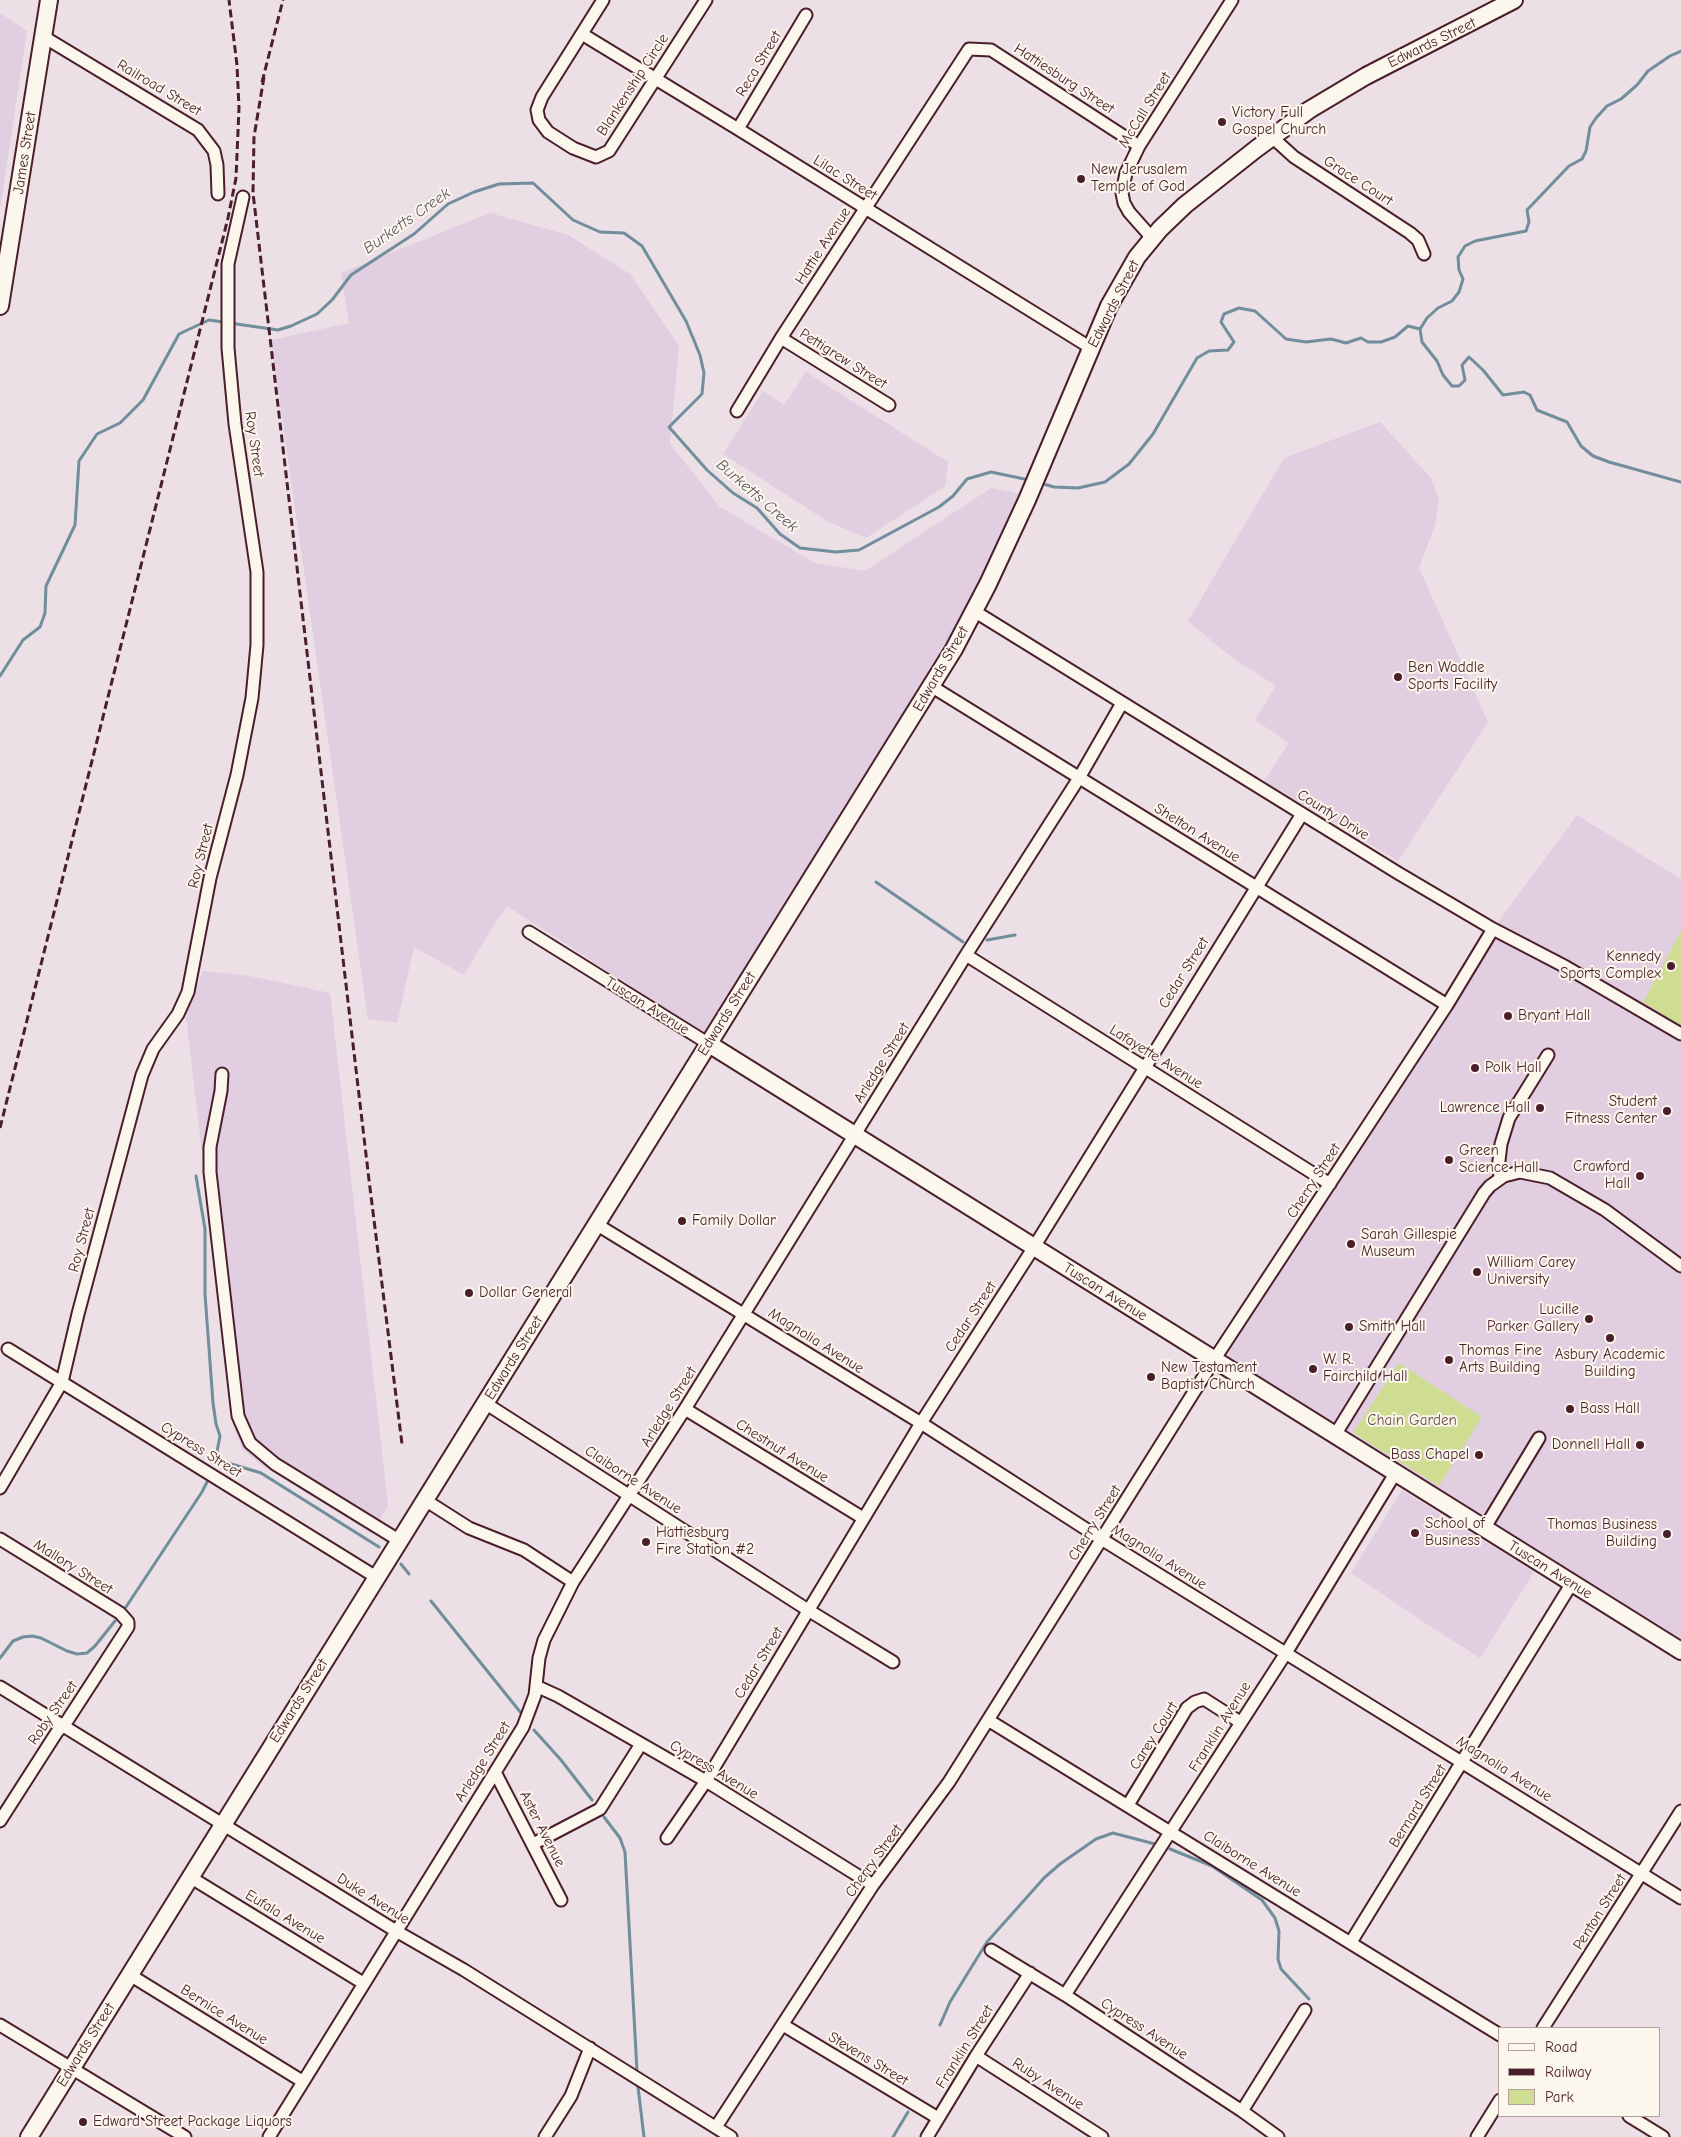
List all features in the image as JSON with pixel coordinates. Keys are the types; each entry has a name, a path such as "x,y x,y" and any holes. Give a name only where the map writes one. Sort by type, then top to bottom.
{"main road":[{"name":"James Street","path":"0,306 49,0"},
{"name":"Edwards Street","path":"30,2137 71,2068 931,686 974,611 1027,500 1116,292 1137,258 1152,238 1186,205 1272,137 1344,88 1514,0"},
{"name":"Tuscan Avenue","path":"709,1044 1681,1651"}],"street":[{"name":"Blankenship Circle","path":"603,0 542,96 537,110 539,120 548,132 573,148 596,156 609,151 706,0"},
{"name":"McCall Street","path":"1152,238 1129,212 1122,193 1126,174 1139,146 1232,0"},
{"name":"Reca Street","path":"738,129 806,15"},
{"name":"Lilac Street","path":"582,34 1091,348"},
{"name":"Railroad Street","path":"44,37 198,130 214,151 217,165 218,194"},
{"name":"Hattiesburg Street","path":"969,50 991,50 1139,146"},
{"name":"Hattie Avenue","path":"737,411 781,338 969,50"},
{"name":"Grace Court","path":"1272,137 1294,157 1410,233 1418,240 1424,254"},
{"name":"Roy Street","path":"0,1488 62,1382 78,1314 142,1075 153,1049 178,1014 188,992 210,878 237,776 252,698 257,645 257,572 235,424 228,348 230,253 243,197"},
{"name":"Pettigrew Street","path":"781,338 889,405"},
{"name":"County Drive","path":"974,611 1302,814 1493,928 1566,967 1681,1034"},
{"name":"Shelton Avenue","path":"931,686 1447,1005"},
{"name":"Arledge Street","path":"269,2137 527,1719 533,1703 539,1658 544,1640 574,1582 685,1409 966,955 1079,778 1122,703"},
{"name":"Cedar Street","path":"667,1838 706,1781 863,1518 1034,1247 1255,887 1302,814"},
{"name":"Cherry Street","path":"716,2128 873,1885 931,1808 988,1720 1103,1540 1214,1360 1447,1005 1493,928"},
{"name":"Tuscan Avenue","path":"529,932 709,1044"},
{"name":"Lafayette Avenue","path":"966,955 1330,1184"},
{"path":"1501,1178 1498,1169 1500,1152 1509,1118 1548,1055"},
{"path":"222,1074 221,1091 210,1147 210,1172 238,1416 250,1443 275,1464 400,1541"},
{"path":"1335,1435 1484,1192 1501,1178 1520,1172 1550,1178 1605,1210 1681,1266"},
{"name":"Magnolia Avenue","path":"596,1224 921,1424 1103,1540 1463,1761 1681,1898"},
{"name":"Cypress Street","path":"8,1349 376,1577"},
{"name":"Claiborne Avenue","path":"485,1403 808,1610 893,1662"},
{"name":"Chestnut Avenue","path":"685,1409 863,1518"},
{"path":"1484,1529 1540,1438"},
{"name":"Franklin Avenue","path":"1065,1995 1286,1653 1396,1472"},
{"path":"425,1500 463,1525 524,1550 574,1582"},
{"name":"Mallory Street","path":"0,1539 120,1613 128,1622"},
{"name":"Bernard Street","path":"1351,1942 1572,1583"},
{"name":"Roby Street","path":"0,1821 127,1631 128,1622"},
{"name":"Cypress Avenue","path":"536,1686 558,1696 706,1781 873,1885"},
{"name":"Duke Avenue","path":"0,1687 396,1931 464,1970 731,2137"},
{"name":"Carey Court","path":"1128,1805 1187,1708 1195,1702 1204,1699 1240,1722"},
{"name":"Claiborne Avenue","path":"988,1720 1498,2033"},
{"path":"533,1844 600,1809 641,1744"},
{"name":"Aster Avenue","path":"496,1772 561,1900"},
{"name":"Penton Street","path":"1544,2027 1681,1811"},
{"name":"Eufala Avenue","path":"190,1877 363,1983"},
{"name":"Cypress Avenue","path":"991,1950 1065,1995 1242,2111 1278,2137"},
{"name":"Franklin Street","path":"927,2137 976,2056 1030,1973"},
{"name":"Bernice Avenue","path":"130,1974 302,2082"},
{"path":"1242,2111 1305,2010"},
{"path":"0,2025 185,2137"},
{"name":"Stevens Street","path":"783,2025 938,2118"},
{"path":"545,2137 571,2096 590,2048"},
{"name":"Ruby Avenue","path":"976,2056 1101,2137"},
{"path":"1477,2137 1498,2103"},
{"path":"1631,2117 1663,2137"}],"shaded area":[{"path":"0,13 27,31 0,210"},
{"path":"490,213 568,235 630,274 679,346 670,444 720,507 815,563 865,571 991,488 1020,494 963,620 706,1035 507,906 464,975 414,947 397,1023 368,1019 271,340 349,323 341,273"},
{"path":"806,372 948,462 945,486 866,538 827,521 723,454 763,391 784,405"},
{"path":"1380,422 1431,478 1439,500 1435,525 1419,568 1488,722 1398,861 1264,781 1289,743 1255,720 1276,686 1230,656 1188,621 1284,458"},
{"name":"William Carey University","path":"1577,815 1681,879 1681,1651 1214,1360 1493,929"},
{"path":"203,971 250,976 330,993 388,1505 372,1534 260,1464 242,1449 235,1430 186,1017"},
{"path":"1402,1490 1534,1572 1480,1658 1351,1573"}],"green space":[{"name":"Kennedy Sports Complex","path":"1681,931 1681,1025 1643,1002"},
{"name":"Chain Garden","path":"1399,1363 1482,1417 1439,1486 1353,1433"}],"waterway":[{"name":"Burketts Creek","path":"1040,483 1054,487 1078,488 1105,482 1129,464 1153,434 1197,358 1209,351 1228,350 1234,342 1221,322 1224,314 1239,308 1255,311 1286,339 1306,342 1331,339 1346,343 1361,338 1368,342 1381,342 1395,337 1408,326 1420,329 1427,318 1438,308 1452,301 1459,292 1463,279 1459,270 1458,257 1465,246 1475,241 1526,231 1529,222 1527,210 1569,166 1582,159 1586,151 1590,127 1596,118 1607,106 1621,99 1637,85 1648,71 1681,51"},
{"name":"Burketts Creek","path":"0,676 23,640 40,627 45,613 46,586 75,525 79,461 97,434 120,423 143,400 179,334 209,320 278,330 317,314 332,300 351,275 414,234 448,204 474,192 499,184 533,183 573,220 600,232 624,233 642,246 686,321 700,355 704,373 702,394 669,427 707,470 733,493 757,508 780,534 800,548 836,552 859,550 939,507 953,496 967,479 991,472 1029,480"},
{"path":"1420,329 1422,342 1437,361 1443,375 1452,386 1459,386 1465,380 1462,365 1469,357 1483,370 1503,395 1524,392 1530,395 1537,410 1567,422 1581,446 1593,456 1681,482"},
{"path":"876,882 963,942"},
{"path":"987,940 1015,935"},
{"path":"196,1176 205,1229 205,1294 213,1403 220,1436 215,1462"},
{"path":"215,1459 261,1473 379,1547"},
{"path":"126,1607 207,1482"},
{"path":"401,1564 409,1574"},
{"path":"431,1601 521,1713"},
{"path":"0,1658 13,1641 32,1636 41,1638 67,1651 77,1654 87,1653 115,1621"},
{"path":"534,1730 561,1760 592,1800"},
{"path":"604,1817 620,1838 625,1852 637,2071"},
{"path":"940,2025 950,2002 987,1942 1044,1878 1060,1864 1096,1839 1113,1833 1155,1844"},
{"path":"1170,1849 1212,1866 1262,1900 1275,1918 1279,1931 1278,1959 1281,1969 1309,1999"},
{"path":"638,2087 644,2137"},
{"path":"893,2137 908,2112"}],"railway":[{"path":"0,1128 228,218 236,178 239,108 237,65 229,0"},
{"path":"262,82 283,0"},
{"path":"264,77 254,137 253,193 369,1180 402,1444"}],"place":[{"name":"Victory Full Gospel Church","path":"1222,122"},
{"name":"New Jerusalem Temple of God","path":"1081,179"},
{"name":"Ben Waddle Sports Facility","path":"1398,677"},
{"name":"Kennedy Sports Complex","path":"1671,966"},
{"name":"Bryant Hall","path":"1508,1016"},
{"name":"Polk Hall","path":"1475,1068"},
{"name":"Lawrence Hall","path":"1540,1108"},
{"name":"Student Fitness Center","path":"1667,1111"},
{"name":"Green Science Hall","path":"1449,1160"},
{"name":"Crawford Hall","path":"1640,1176"},
{"name":"Family Dollar","path":"682,1221"},
{"name":"Sarah Gillespie Museum","path":"1351,1244"},
{"name":"William Carey University","path":"1477,1272"},
{"name":"Dollar General","path":"469,1293"},
{"name":"Lucille Parker Gallery","path":"1589,1319"},
{"name":"Smith Hall","path":"1349,1327"},
{"name":"Asbury Academic Building","path":"1610,1338"},
{"name":"Thomas Fine Arts Building","path":"1449,1360"},
{"name":"W. R. Fairchild Hall","path":"1313,1369"},
{"name":"New Testament Baptist Church","path":"1151,1377"},
{"name":"Bass Hall","path":"1570,1409"},
{"name":"Donnell Hall","path":"1640,1445"},
{"name":"Bass Chapel","path":"1479,1455"},
{"name":"School of Business","path":"1415,1533"},
{"name":"Thomas Business Building","path":"1667,1534"},
{"name":"Hattiesburg Fire Station #2","path":"646,1542"},
{"name":"Edward Street Package Liquors","path":"83,2122"}]}
